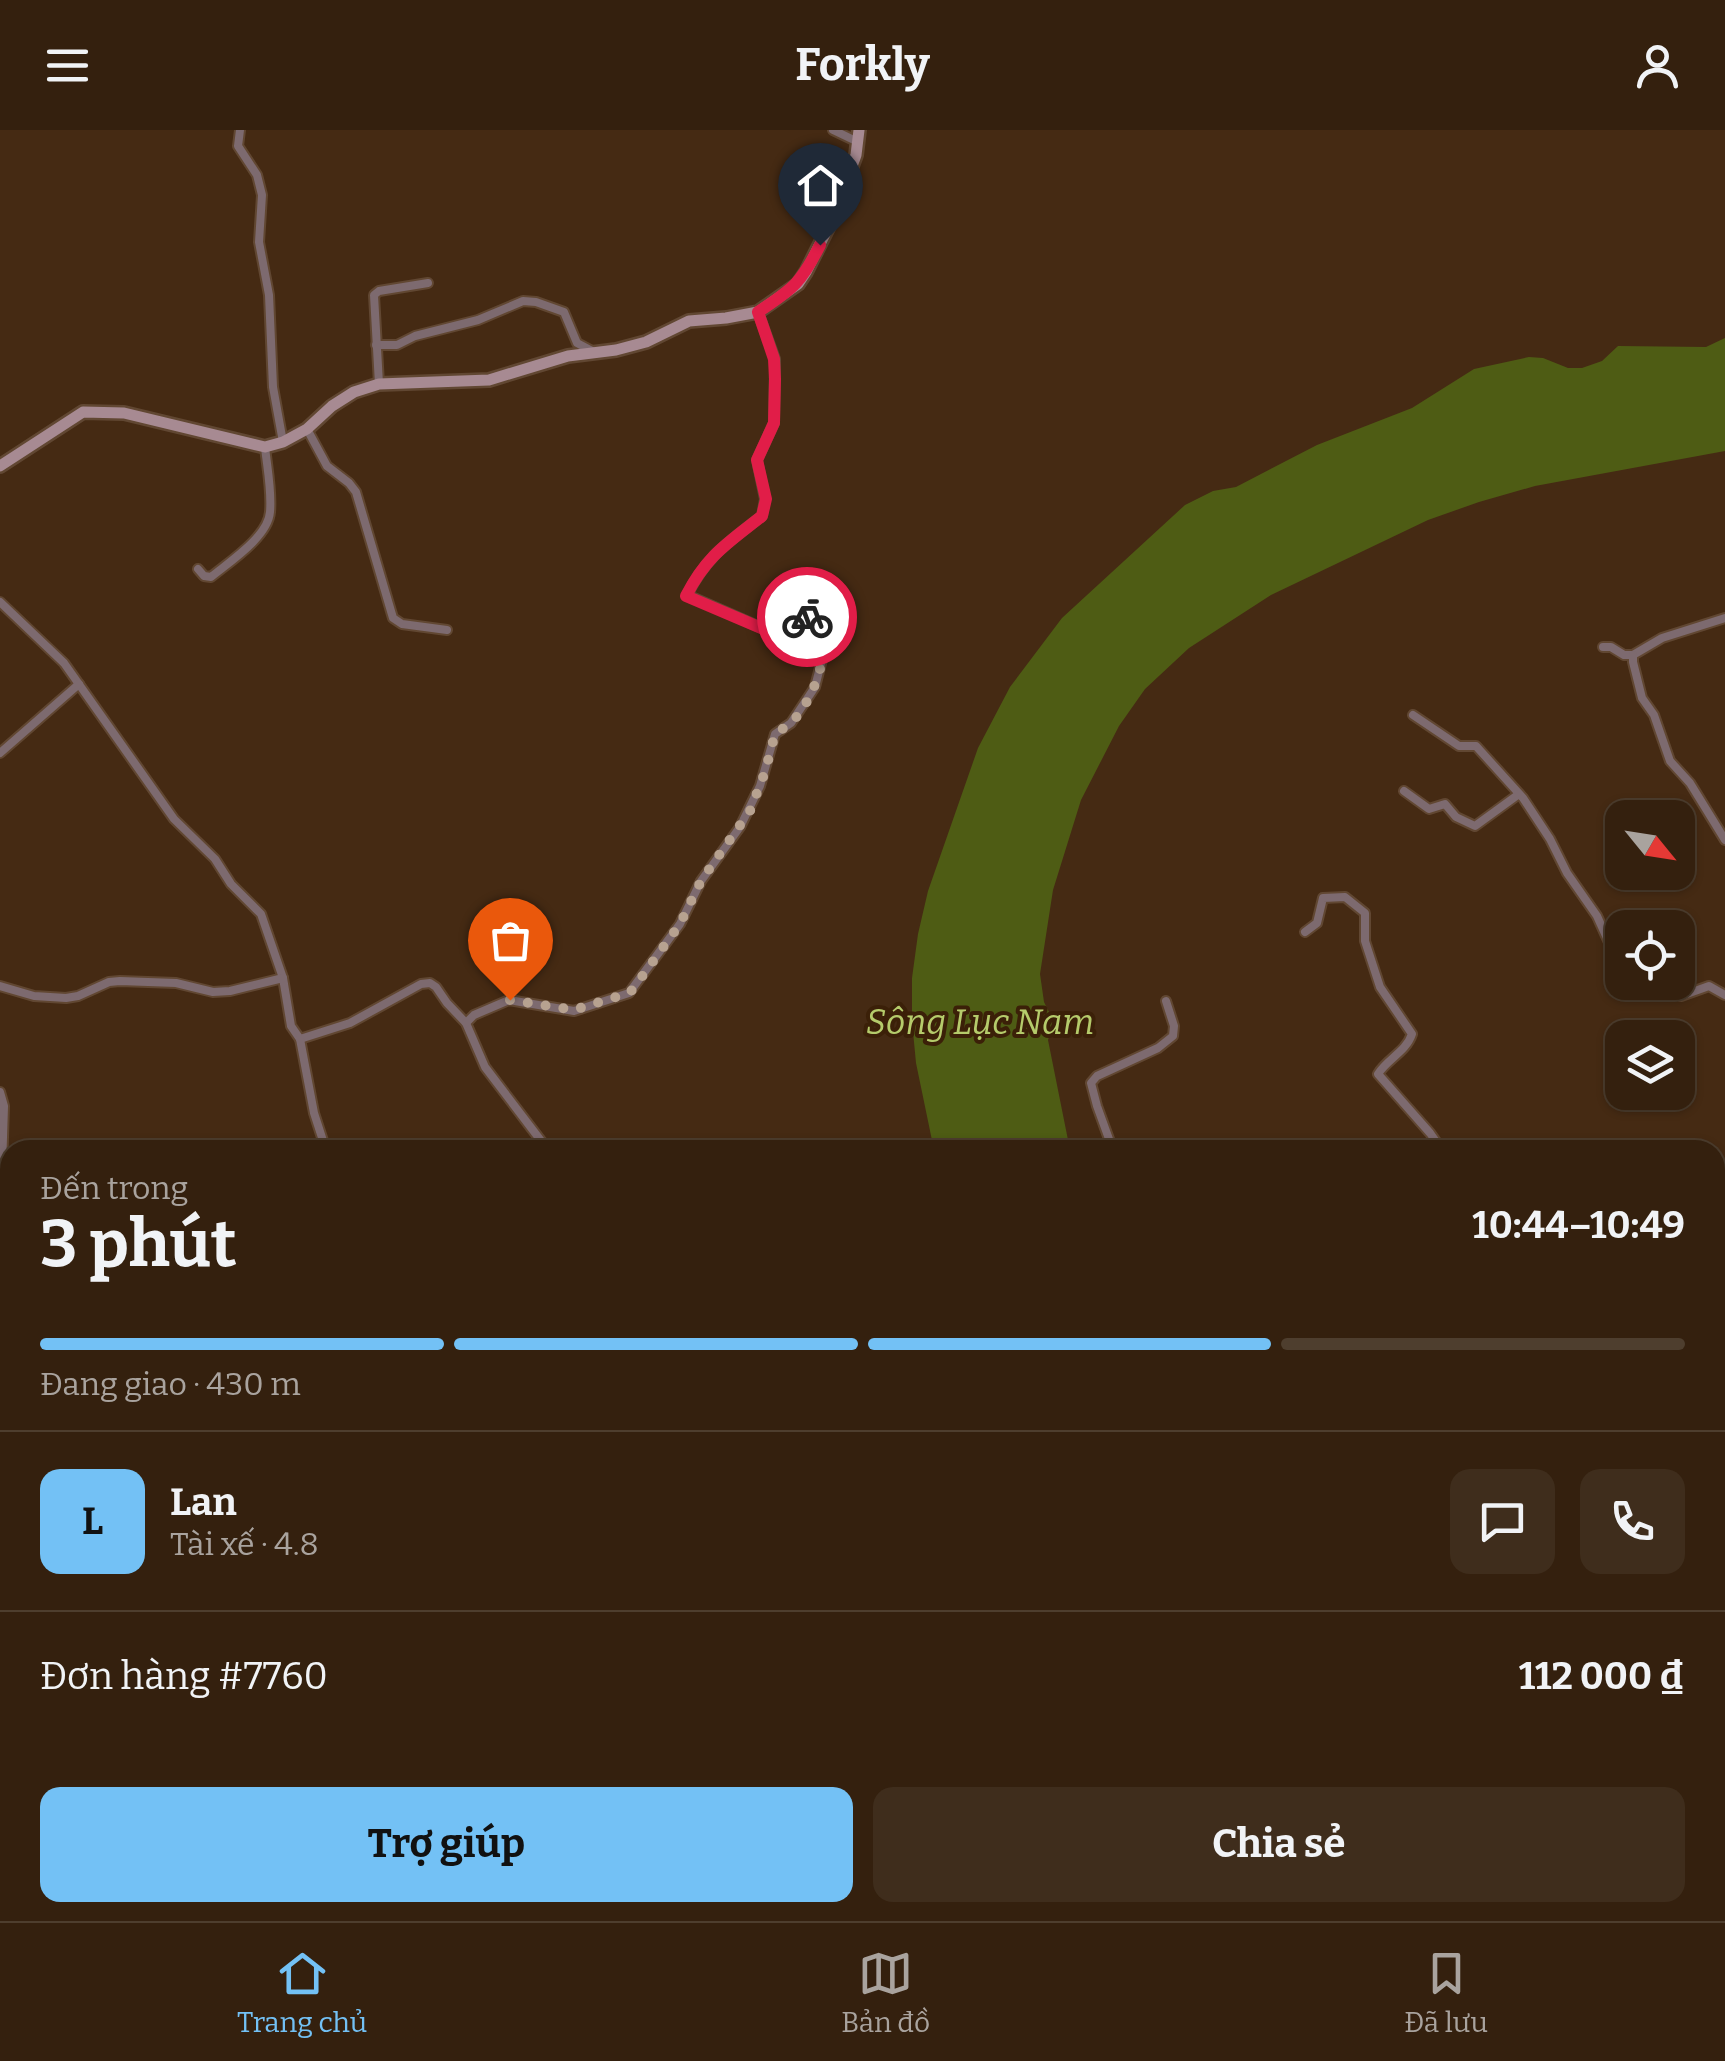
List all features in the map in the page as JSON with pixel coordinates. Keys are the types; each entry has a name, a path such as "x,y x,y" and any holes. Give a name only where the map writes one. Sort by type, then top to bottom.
{"street":[{"path":"240,130 238,146 257,175 262,195 259,242 269,295 273,387 283,442"},
{"path":"0,466 83,412 146,417 265,447 307,429 354,392 379,384 489,380 568,356 646,342 689,320 758,312 798,284 833,218 856,155 858,136 833,130"},
{"path":"379,384 373,298 376,293 428,282"},
{"path":"376,346 397,345 414,336 466,324 527,301 564,312 577,343 594,352"},
{"path":"466,1024 474,1015 510,1000 574,1010 629,993 680,924 701,881 740,828 760,786 775,734 792,723 818,680 826,644 832,592 829,587 821,588 813,598 796,643 686,596 718,550 762,516 765,509 757,460 774,423 775,369 758,312"},
{"path":"307,429 327,466 356,492 393,618 402,624 447,630"},
{"path":"198,569 210,576 247,548 267,523 270,508 265,447"},
{"path":"0,602 64,664 174,818 215,859 231,884 260,914 282,978 289,1020 300,1039 323,1140"},
{"path":"1603,647 1611,647 1624,656 1633,654 1662,638 1725,618"},
{"path":"1633,654 1642,698 1654,715 1670,762 1690,784 1725,840"},
{"path":"0,753 79,684"},
{"path":"1413,715 1459,746 1476,746 1519,794 1605,934"},
{"path":"1404,791 1429,809 1445,804 1456,817 1475,826 1519,794"},
{"path":"1305,932 1317,923 1323,898 1345,896 1365,912 1365,941 1380,987 1412,1034 1408,1046 1378,1074 1435,1140"},
{"path":"0,986 45,998 66,998 109,982 176,983 213,992 282,978"},
{"path":"300,1039 350,1023 425,982 436,987 466,1024 485,1067 542,1140"},
{"path":"1695,991 1708,986 1725,995"},
{"path":"1108,1140 1091,1082 1158,1048 1173,1036 1166,1001"},
{"path":"0,1092 4,1140"}],"water":[{"name":"Sông Lục Nam","path":"1725,338 1725,451 1535,486 1428,520 1271,595 1189,648 1145,689 1119,726 1081,800 1053,890 1040,974 1044,1002 1051,1016 1048,1040 1068,1140 932,1140 912,1021 912,978 928,891 978,748 1010,687 1062,618 1185,505 1213,491 1236,487 1317,445 1412,408 1474,369 1529,357 1582,368 1602,361 1618,346 1706,347"}],"way so far":[{"path":"510,1000 581,1010 633,989 680,924 701,881 750,811 775,734 792,723 818,680 826,644 832,592 829,587 821,588 813,598 807,617"}],"route":[{"path":"807,617 796,643 686,596 718,550 762,516 765,509 757,460 774,423 775,369 758,312 798,284 820,245"}]}
